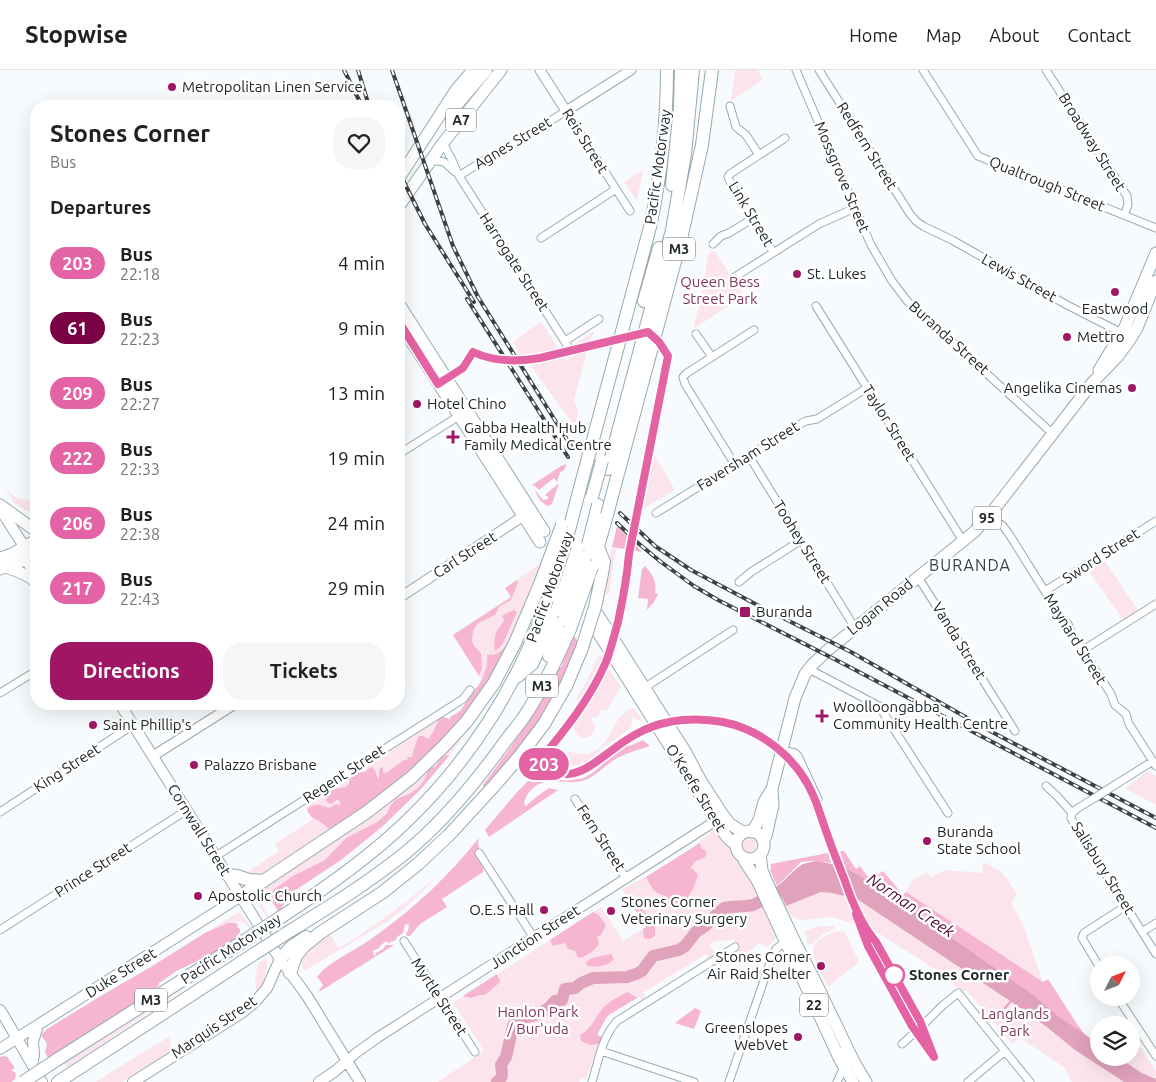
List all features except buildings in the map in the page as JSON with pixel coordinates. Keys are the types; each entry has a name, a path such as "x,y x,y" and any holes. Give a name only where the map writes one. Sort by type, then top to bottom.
{"highway":[{"path":"443,110 456,105 486,70"},
{"name":"Pacific Motorway","path":"23,1082 322,890 358,862 414,815 442,784 477,739 498,707 530,647 549,597 565,529 575,508 641,261 655,204 663,153 667,70"},
{"path":"513,681 532,664 564,620 585,557 599,506 605,465 665,220 675,164 681,70"},
{"path":"605,465 672,230 686,154 693,70"},
{"name":"Pacific Motorway","path":"63,1079 373,877 405,854 423,838 475,782 522,720 554,665 564,620 585,557 598,546 599,506 616,481 681,240 702,145 712,70"},
{"path":"242,896 367,812 412,777 445,746 472,715 501,671 565,529"},
{"path":"290,973 297,954 304,946 320,933 367,903 418,864 464,819 514,763 544,724 566,686 582,648 595,606 604,562 598,546"},
{"path":"228,875 264,881"},
{"path":"280,959 296,943 309,935 320,933"}],"main road":[{"path":"443,110 456,90 473,70"},
{"name":"A7","path":"405,197 443,143 501,70"},
{"name":"A7","path":"405,169 443,110"},
{"name":"Logan Road","path":"1092,383 1110,350 1122,333 1152,273 1156,252"},
{"name":"Logan Road","path":"748,832 759,820 764,802 772,789 794,698 809,669 829,649 963,541 989,516 1092,383 1118,356 1134,335 1156,281"},
{"path":"405,314 463,414"},
{"path":"405,331 463,414 528,514 540,542"},
{"path":"0,505 30,527"},
{"path":"0,509 30,553"},
{"path":"528,514 544,531"},
{"path":"2,565 12,554 30,543"},
{"path":"2,565 30,558"},
{"path":"2,565 30,577"},
{"name":"O'Keefe Street","path":"598,615 641,690 720,818 730,840 736,845"},
{"name":"O'Keefe Street","path":"595,628 641,690"},
{"name":"Cornwall Street","path":"124,710 280,959 307,996 360,1082"},
{"name":"Logan Road","path":"763,841 766,836 773,804 772,789"},
{"name":"O'Keefe Street","path":"720,818 748,832"},
{"name":"22","path":"748,832 759,835 763,841 760,854 760,876"},
{"name":"95","path":"736,845 738,838 748,832"},
{"name":"22","path":"736,845 738,852 745,862 760,876 844,1068 853,1082"},
{"path":"743,857 754,858 760,854"},
{"name":"Duke Street","path":"0,1049 242,896"},
{"name":"22","path":"789,939 866,1082"},
{"name":"Marquis Street","path":"133,1082 243,1012 255,1002 269,985 280,959"},
{"path":"0,1010 42,1082"},
{"path":"32,1065 34,1055 33,1042 38,1025"},
{"path":"318,1082 347,1061"}],"street":[{"name":"Reis Street","path":"540,70 630,211"},
{"path":"566,111 631,70"},
{"name":"Mossgrove Street","path":"796,70 871,245 892,281"},
{"name":"Redfern Street","path":"819,70 916,221"},
{"name":"Qualtrough Street","path":"923,70 978,156 1156,228"},
{"name":"Broadway Street","path":"1046,70 1127,196 1128,205 1124,216"},
{"path":"730,106 736,127 746,135 759,155 785,138"},
{"name":"Agnes Street","path":"459,176 566,111"},
{"name":"Harrogate Street","path":"443,143 459,176 567,344 600,318"},
{"name":"Link Street","path":"759,155 728,176 730,183 773,252"},
{"name":"Harrogate Street","path":"431,160 446,163 459,176"},
{"path":"541,238 616,189"},
{"path":"733,278 821,222 855,208"},
{"path":"713,244 721,236 752,219"},
{"name":"Lewis Street","path":"916,221 1067,305 1122,333"},
{"name":"Buranda Street","path":"892,281 908,302 1053,434"},
{"name":"Taylor Street","path":"816,306 963,541"},
{"path":"735,465 685,384 683,377 686,373 754,330"},
{"path":"696,334 712,357"},
{"name":"Faversham Street","path":"656,513 804,422 817,419 867,388"},
{"path":"405,450 463,414"},
{"name":"Toohey Street","path":"748,456 855,628"},
{"name":"Carl Street","path":"405,594 528,514"},
{"name":"Maynard Street","path":"989,516 1006,530 1045,591 1057,614 1068,624 1072,634 1115,705 1126,714 1154,763"},
{"name":"Sword Street","path":"1045,591 1156,521"},
{"path":"739,582 751,572 800,541"},
{"name":"Vanda Street","path":"918,577 1015,731"},
{"path":"1082,650 1156,604"},
{"path":"641,690 733,630"},
{"path":"809,669 879,706 948,813"},
{"path":"0,694 30,674"},
{"name":"Regent Street","path":"216,856 463,699 470,690"},
{"path":"153,756 225,710"},
{"name":"King Street","path":"0,812 134,725"},
{"path":"782,750 798,756 818,800"},
{"path":"1072,814 1078,808 1110,788 1154,763"},
{"name":"Salisbury Street","path":"1046,786 1072,814 1071,818 1156,954"},
{"name":"Fern Street","path":"576,799 626,878"},
{"name":"Prince Street","path":"0,930 187,810"},
{"name":"Junction Street","path":"347,1061 367,1045 720,818"},
{"path":"479,853 534,938"},
{"path":"1093,956 1082,938 1084,933 1126,906"},
{"path":"1142,932 1156,923"},
{"path":"729,1082 771,958 774,951 789,939"},
{"name":"Myrtle Street","path":"404,941 475,1052"},
{"path":"592,1082 609,1031 621,1018 734,947"},
{"path":"925,1023 958,993 1030,1082"},
{"path":"1123,1006 1156,1056"},
{"path":"902,1044 912,1035"},
{"path":"837,1082 846,1059 843,1051 845,1044"},
{"path":"602,1051 694,1082"},
{"path":"968,1082 1005,1051"}],"green space":[{"path":"735,70 758,70 762,80 731,101"},
{"path":"643,170 637,201 624,182"},
{"name":"Queen Bess Street Park","path":"714,250 744,296 693,329 702,294 708,254"},
{"path":"541,322 566,360 577,352 574,348 576,343 595,332 589,344 574,400 578,413 575,427 525,358 523,359 513,342"},
{"path":"653,453 675,490 645,508 640,505 638,495"},
{"path":"4,487 15,497 29,501 30,511 15,504"},
{"path":"612,547 617,548 609,594 602,593"},
{"path":"1104,560 1139,612 1124,621 1088,570"},
{"path":"541,563 508,647 486,686 453,635 511,597 505,588"},
{"path":"599,654 621,687 607,710 601,710 597,718 593,717 591,721 595,725 592,734 581,737 577,735 574,725 606,672 597,668 586,690 577,701 577,697"},
{"path":"634,708 643,722 632,717 630,729 605,746 587,762 574,766 565,765 559,761 558,754 563,750 585,754 601,747 620,718"},
{"path":"440,719 450,734 394,786 270,872 261,876 245,874 279,851 275,844 313,819 305,807"},
{"path":"459,738 460,741 449,756 441,758 438,764 431,768 418,788 409,794 399,797 377,822 346,838 325,860 293,876 267,894 263,903 269,917 267,918 253,895 262,890 265,894 268,892 265,888"},
{"path":"1148,771 1156,776 1156,805 1125,788"},
{"name":"Hanlon Park / Bur'uda","path":"715,829 718,830 750,880 768,919 771,920 776,935 771,944 766,947 760,943 739,959 733,956 737,953 734,939 714,942 710,944 714,952 712,957 709,959 706,954 643,993 646,998 643,1001 639,997 610,1014 597,1035 602,1037 586,1079 581,1078 579,1082 438,1082 484,1051 453,1003 601,907 623,941 646,927 622,889 670,862 693,847"},
{"path":"749,837 755,839 757,845 755,851 749,853 743,851 741,845 743,839"},
{"path":"983,862 1000,871 1017,894 1011,904 1022,922 1043,982 906,892 913,880 928,872 931,877 946,870 982,873"},
{"path":"437,876 405,908 385,923 304,971 302,959 314,945 330,935 339,948 365,932 414,896"},
{"name":"Langlands Park","path":"821,892 857,899 1048,1028 1090,1060 1090,1066 1100,1066 1124,1082 1072,1082 1064,1067 1020,1038 1012,1044 966,990 962,992 947,977 872,929 830,917 797,919 790,915 786,906"},
{"path":"240,913 252,928 250,929 244,923 237,922 205,933"},
{"path":"818,926 834,926 834,929 823,934 809,945 805,931"},
{"path":"839,931 844,932 846,935 859,962 828,987 815,961 813,949 821,938"},
{"path":"267,958 264,985 257,996 255,982 258,963"},
{"path":"193,982 157,1006 67,1069 64,1063"},
{"path":"169,1037 172,1050 122,1082 96,1082 138,1055"},
{"path":"1140,1047 1156,1071 1156,1079 1131,1066 1140,1066"}],"shaded area":[{"path":"566,464 557,482 554,478 539,490 532,485 561,466"},
{"path":"559,483 552,504 546,505 535,490 543,500 548,499 545,495"},
{"path":"617,526 642,552 612,547"},
{"path":"645,566 654,579 655,593 658,594 647,610 648,599 638,598 642,569"},
{"path":"517,580 518,582 511,600 500,606 495,615 478,623 473,631 473,644 481,653 482,668 479,676 453,635 511,597 505,588"},
{"path":"514,610 517,612 503,643 495,651 495,635 504,618 501,616"},
{"path":"575,637 580,644 574,659 534,730 484,788 483,785 504,757 562,666"},
{"path":"506,645 508,647 493,674 457,727 394,786 330,829 311,816 307,810 314,805 329,808 336,804 341,804 338,799 332,804 328,803 326,801 327,793 334,789 346,787 354,775 365,772 371,767 378,779 381,767 383,768 383,773 386,773 404,760 407,760 408,757 412,757 419,736 430,739 441,716 450,719 451,716 460,710 482,679 487,655 498,653"},
{"path":"643,740 650,746 610,762 585,780 579,782 550,781 536,786 526,796 525,806 549,788 558,790 489,837 485,830 534,775 543,773 567,781 584,778 628,745 630,746"},
{"path":"446,755 449,756 421,789 383,826 341,860 291,893 278,911 267,894 293,876 325,860 346,838 377,822 386,814 396,799 418,788 429,769 436,766 441,758"},
{"path":"479,838 478,851 484,863 483,872 442,899 447,907 420,924 410,936 407,936 406,933 409,925 405,925 403,933 396,940 388,943 386,941 373,951 374,956 386,945 394,945 319,992 323,985 317,977 323,970 371,939 406,913 444,877"},
{"path":"700,843 701,848 707,852 705,857 696,861 690,868 698,875 694,887 684,901 672,905 666,896 654,890 646,877"},
{"path":"840,851 844,851 856,869 860,866 870,880 883,871 903,895 906,892 1043,982 1048,979 1086,1036 1058,1016 1035,996 881,888 845,868"},
{"path":"828,853 831,863 801,862 777,886 770,870 771,864"},
{"name":"Norman Creek","path":"816,861 842,866 881,888 1035,996 1058,1016 1090,1038 1090,1060 1013,1003 857,899 821,892 786,906 777,887 803,864"},
{"path":"634,901 654,924 655,936 650,939 644,938 643,929 646,927 630,902"},
{"path":"593,912 599,915 606,925 601,935 597,937 599,944 592,951 578,958 575,951 568,949 565,943 553,946 550,940"},
{"path":"228,923 236,923 240,929 240,932 233,941 215,953 178,970 159,983 154,990 48,1058 45,1052 47,1044 41,1035 47,1029 205,933"},
{"path":"611,954 614,959 608,964 587,966 586,962 592,958"},
{"path":"497,974 500,982 485,995 463,996"},
{"path":"628,992 637,998 606,1018 597,1035 602,1037 599,1044 591,1045 581,1041 580,1035 590,1026 604,1007"},
{"path":"695,1008 701,1011 694,1029 675,1023"},
{"path":"0,1057 8,1057 14,1066 14,1069 11,1070 16,1073 15,1079 11,1082 0,1082"},
{"name":"Norman Creek","path":"1100,1066 1131,1066 1156,1079 1156,1082 1124,1082"}],"pier":[{"path":"832,861 843,863 858,903 846,899"}],"waterway":[{"name":"Norman Creek","path":"497,1082 502,1077 501,1065 506,1057 513,1026 518,1019 536,1015 549,1008 555,1001 562,1000 565,989 575,988 593,978 627,977 642,971 653,956 679,950 685,946 696,932 724,908 753,905 795,886"},
{"path":"1005,1008 1012,1000"}],"tunnel":[{"path":"912,1035 925,1023"}],"railway":[{"path":"344,70 359,100"},
{"path":"358,70 367,100"},
{"path":"392,70 402,100"},
{"path":"405,108 453,246 478,297 571,446"},
{"path":"405,184 425,224 474,302"},
{"path":"467,299 568,457"},
{"path":"620,513 655,546 691,570 851,652 992,732 1156,818"},
{"path":"617,523 661,562 694,586 718,600 1156,828"}],"bus line":[{"name":"203","path":"405,332 438,384 463,368 473,352 492,359 524,361 648,332 659,342 668,356 615,635 606,661 587,697 565,730 540,760 550,769 571,774 576,773 592,766 616,746 646,729 678,720 689,719 712,720 734,724 772,744 789,759 808,785 851,898 867,931 876,942 920,1021 934,1057 912,1026 868,946 856,914"}],"place":[{"name":"Metropolitan Linen Service","path":"172,87"},
{"name":"St. Lukes","path":"797,274"},
{"name":"Eastwood","path":"1115,292"},
{"name":"Mettro","path":"1067,337"},
{"name":"Angelika Cinemas","path":"1132,388"},
{"name":"Hotel Chino","path":"417,404"},
{"name":"Gabba Health Hub Family Medical Centre","path":"453,437"},
{"name":"Buranda","path":"745,612"},
{"name":"Woolloongabba Community Health Centre","path":"822,716"},
{"name":"Saint Phillip's","path":"93,725"},
{"name":"Palazzo Brisbane","path":"194,765"},
{"name":"Buranda State School","path":"927,841"},
{"name":"Apostolic Church","path":"198,896"},
{"name":"O.E.S Hall","path":"544,910"},
{"name":"Stones Corner Veterinary Surgery","path":"611,911"},
{"name":"Stones Corner Air Raid Shelter","path":"821,966"},
{"name":"Stones Corner","path":"894,975"},
{"name":"Greenslopes WebVet","path":"798,1037"}],"district":[{"name":"BURANDA","path":"970,565"}]}
